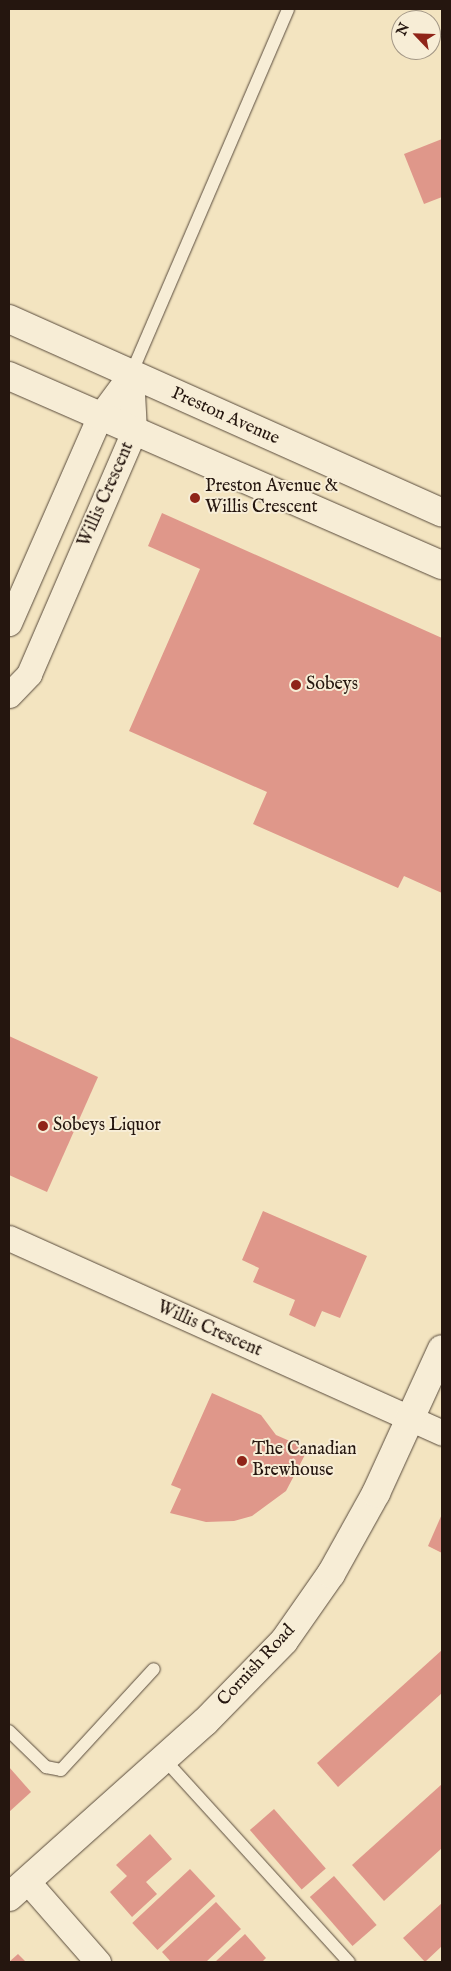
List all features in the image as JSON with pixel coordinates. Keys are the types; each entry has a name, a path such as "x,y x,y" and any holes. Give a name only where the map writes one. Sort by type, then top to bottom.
{"main road":[{"name":"Preston Avenue","path":"9,319 442,513"},
{"path":"9,376 442,565"},
{"name":"Cornish Road","path":"18,1889 164,1759 284,1641 331,1574 411,1419 442,1350"}],"street":[{"path":"9,623 100,416 131,374"},
{"name":"Willis Crescent","path":"9,696 29,674 134,431 131,374"},
{"name":"Willis Crescent","path":"9,1238 442,1433"},
{"path":"18,1889 98,1962"}],"lane":[{"path":"131,374 288,9"},
{"path":"9,1730 46,1767 61,1770 154,1669"},
{"path":"164,1759 349,1962"}],"building":[{"path":"442,139 442,197 424,204 404,154"},
{"name":"Sobeys","path":"162,513 442,638 442,893 404,876 398,888 253,824 267,792 129,731 200,569 148,546"},
{"name":"Sobeys Liquor","path":"9,1036 98,1077 47,1192 9,1175"},
{"path":"263,1211 367,1256 340,1318 322,1311 315,1327 289,1315 295,1300 253,1282 259,1268 242,1260"},
{"name":"The Canadian Brewhouse","path":"212,1393 261,1415 276,1435 308,1449 286,1491 252,1516 234,1521 206,1522 170,1513 181,1489 171,1485"},
{"path":"442,1514 442,1553 428,1546"},
{"path":"442,1650 442,1693 338,1787 317,1763"},
{"path":"9,1767 31,1792 9,1812"},
{"path":"442,1784 442,1848 384,1901 352,1865"},
{"path":"274,1809 326,1869 302,1890 250,1830"},
{"path":"150,1834 172,1859 146,1882 157,1894 132,1917 110,1892 127,1876 116,1865"},
{"path":"190,1869 215,1896 157,1950 132,1923"},
{"path":"334,1876 377,1925 352,1946 310,1897"},
{"path":"216,1902 241,1929 206,1962 171,1962 162,1952"},
{"path":"442,1903 442,1946 425,1962 403,1938"},
{"path":"245,1934 266,1958 262,1962 215,1962"},
{"path":"18,1954 26,1962 9,1962"}],"place":[{"name":"Preston Avenue & Willis Crescent","path":"195,498"},
{"name":"Sobeys","path":"296,685"},
{"name":"Sobeys Liquor","path":"43,1126"},
{"name":"The Canadian Brewhouse","path":"242,1461"}]}
